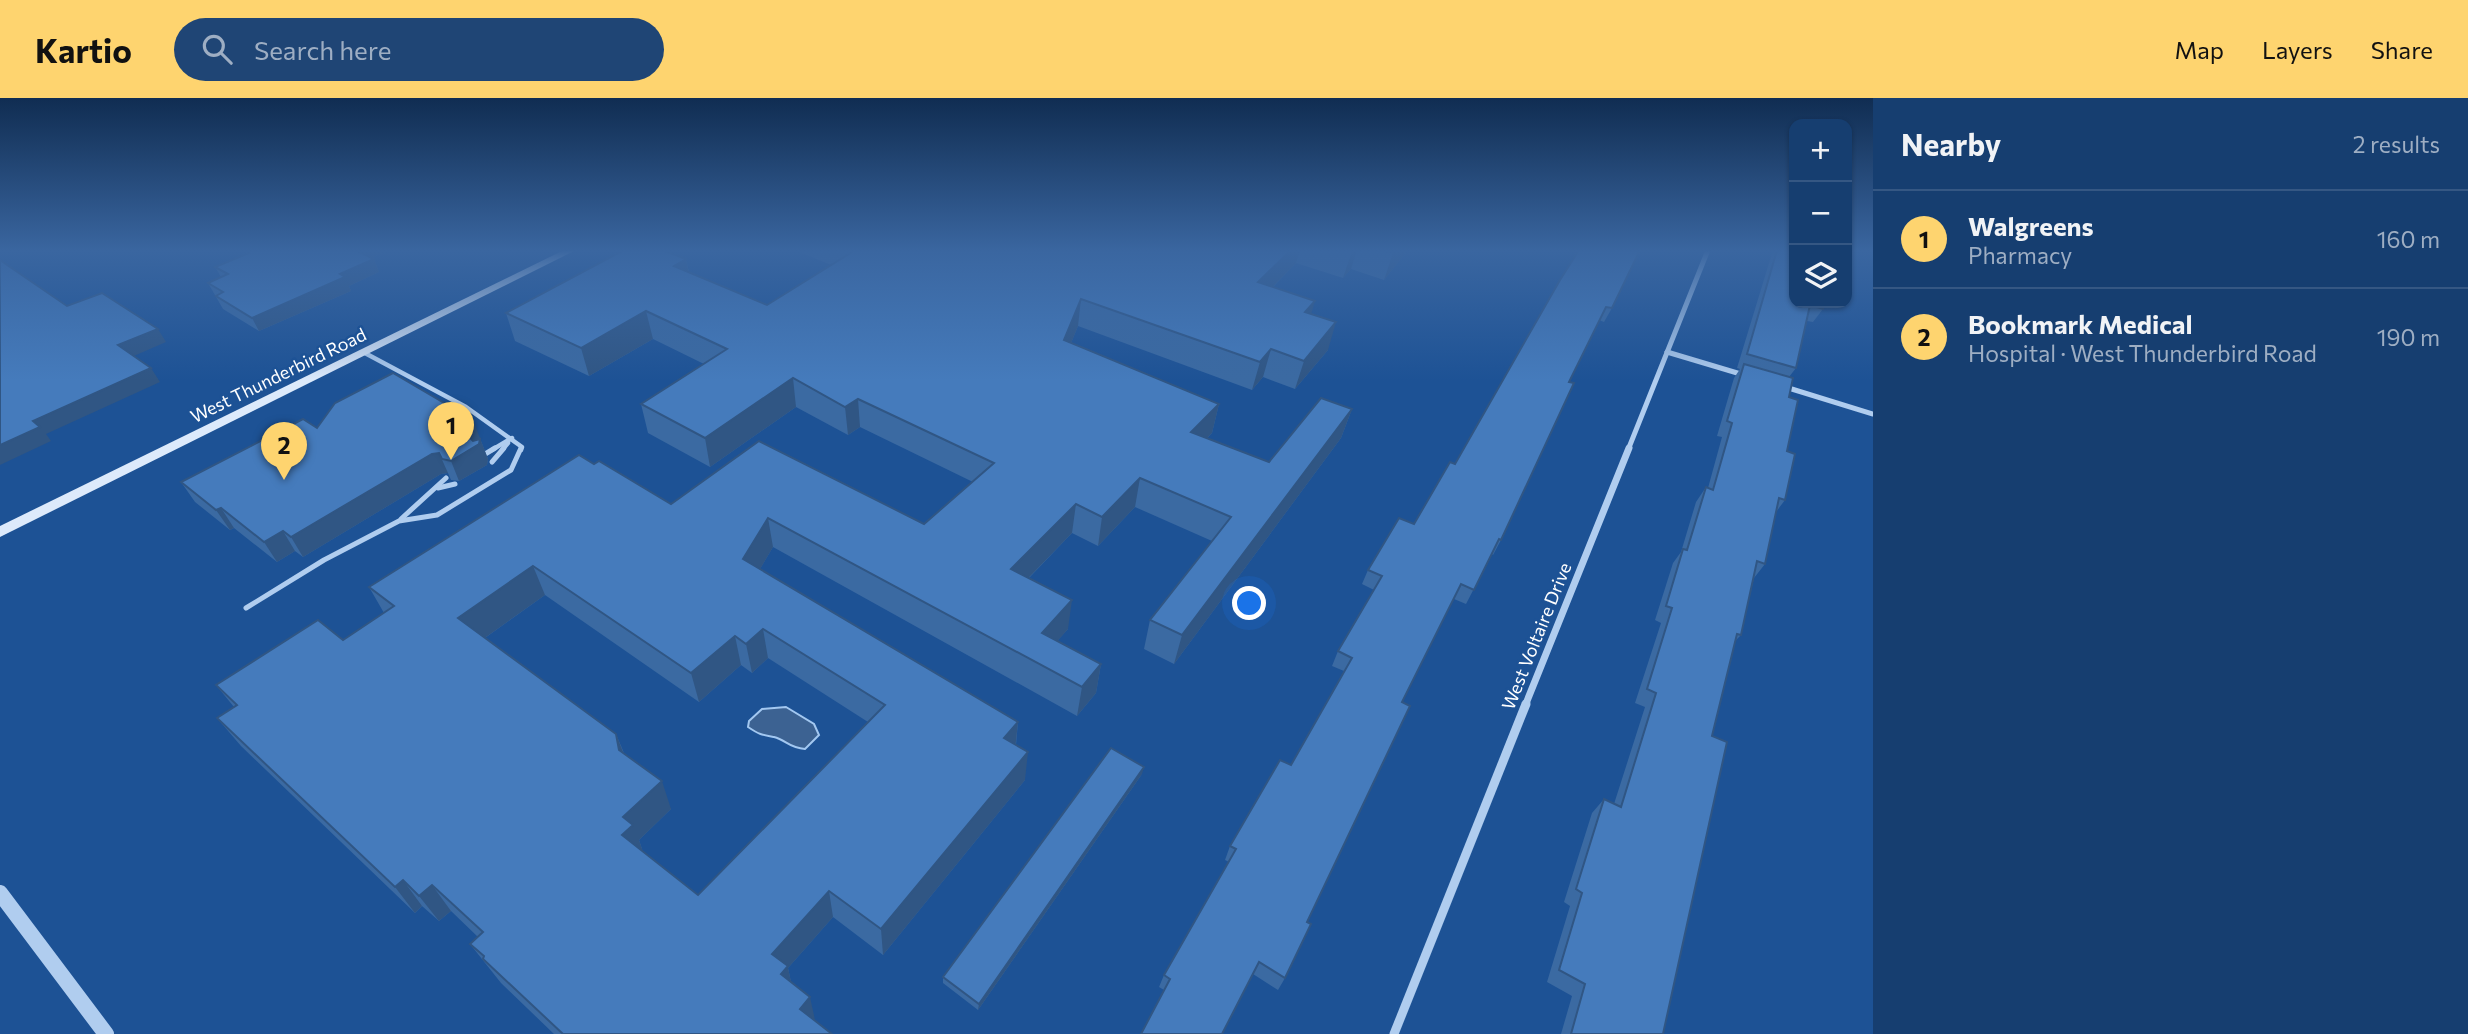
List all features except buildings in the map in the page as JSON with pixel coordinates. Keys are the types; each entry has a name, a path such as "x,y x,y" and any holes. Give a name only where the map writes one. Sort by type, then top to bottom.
{"main road":[{"name":"West Thunderbird Road","path":"0,532 482,294"}],"street":[{"name":"West Voltaire Drive","path":"1394,1034 1690,294"},
{"path":"1667,352 1757,379"},
{"path":"1770,383 1873,414"},
{"path":"0,893 106,1034"}],"lane":[{"path":"363,352 391,370 501,427 522,447 511,470 437,515 399,521"},
{"path":"482,456 512,438"},
{"path":"492,462 512,438"},
{"path":"246,608 341,551 399,521 446,478"},
{"path":"438,488 455,484"}],"water":[{"path":"786,707 814,724 819,735 805,749 748,727 749,721 762,709"}],"place":[{"name":"Walgreens","path":"451,460"},
{"name":"Bookmark Medical","path":"284,480"}]}
